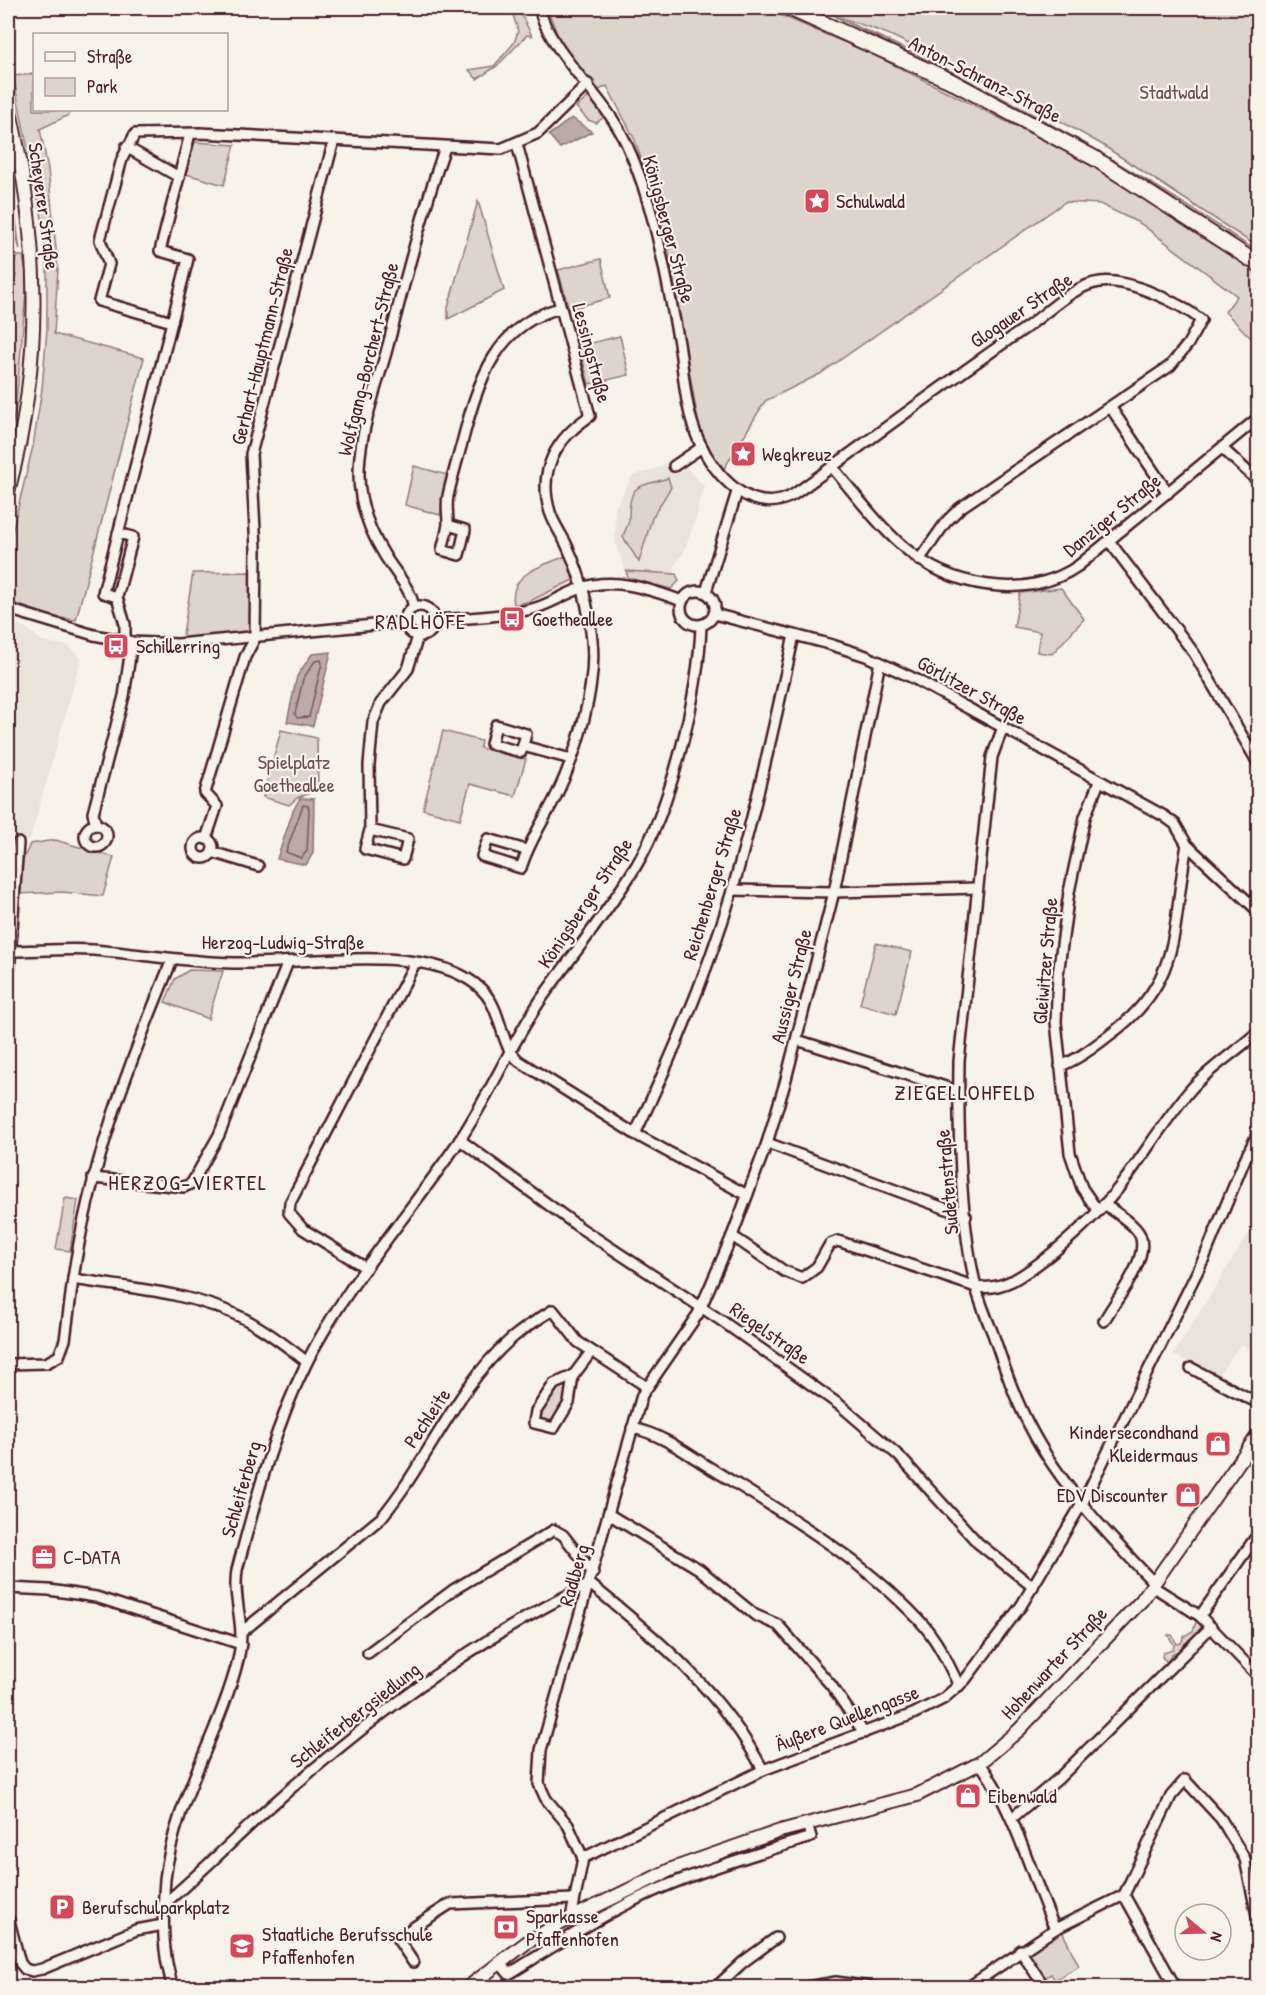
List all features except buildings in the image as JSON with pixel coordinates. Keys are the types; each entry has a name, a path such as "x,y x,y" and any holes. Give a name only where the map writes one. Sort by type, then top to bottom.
{"main road":[{"name":"Anton-Schranz-Straße","path":"789,8 949,80 1099,161 1258,264"}],"street":[{"name":"Königsberger Straße","path":"539,8 555,44 588,84 619,128 639,176 665,274 692,417 702,447 721,475 737,492"},
{"path":"172,322 99,301 109,264 100,240 126,147 135,134 334,140 495,149 517,144 543,129 588,84"},
{"name":"Scheyerer Straße","path":"8,103 26,198 35,299 34,342 27,399 8,492"},
{"path":"117,597 103,593 188,259 160,251 190,134"},
{"name":"Gerhart-Hauptmann-Straße","path":"255,638 256,549 251,454 334,140"},
{"name":"Lessingstraße","path":"517,144 590,416 560,440 549,465 546,491 550,513 568,549 582,588"},
{"path":"126,147 179,177"},
{"name":"Wolfgang-Borchert-Straße","path":"414,607 406,586 384,555 370,527 361,495 360,467 373,402 419,227 445,147"},
{"name":"Glogauer Straße","path":"737,492 770,501 782,500 794,495 1081,289 1100,282 1118,283 1158,296 1185,308 1201,320 1188,344 1170,366 960,508 946,522 919,560"},
{"path":"448,525 448,496 474,399 488,364 498,348 518,327 538,315 561,308"},
{"path":"1111,408 1168,493"},
{"name":"Danziger Straße","path":"832,467 890,534 919,560 943,574 968,583 1007,587 1030,585 1069,573 1258,418"},
{"path":"674,466 702,447"},
{"path":"1222,448 1258,481"},
{"path":"706,592 737,492"},
{"path":"96,825 93,813 124,696 129,642 117,597 134,537 118,533"},
{"path":"1109,541 1194,653 1258,764"},
{"path":"435,620 511,614 536,608 582,588 596,585 632,585 682,601"},
{"path":"526,850 488,839 482,856 521,867 526,850 554,800 571,759 592,667 591,633 582,588"},
{"path":"694,591 706,592 715,604 714,614 710,621 701,625 692,624 685,619 681,609 682,601 694,591"},
{"path":"414,607 428,608 435,620 429,634 418,636 408,630 405,622 407,614 414,607"},
{"path":"8,609 94,635 129,642 178,644 405,622"},
{"name":"Görlitzer Straße","path":"714,614 794,634 880,662 949,696 1099,782 1170,819 1180,830 1186,845 1258,911"},
{"name":"Königsberger Straße","path":"511,1053 540,1001 636,865 654,829 684,729 696,672 701,625"},
{"name":"Reichenberger Straße","path":"635,1134 696,993 732,890 762,777 794,634"},
{"path":"370,830 408,839 403,859 365,849 370,830 369,765 373,722 381,703 408,669 418,636"},
{"path":"206,839 216,806 205,793 245,657 255,638"},
{"name":"Aussiger Straße","path":"700,1308 732,1236 767,1143 797,1040 834,892 880,662"},
{"name":"Sudetenstraße","path":"1003,727 992,758 963,1021 958,1091 966,1216 976,1287 1013,1393 1030,1428 1051,1461 1153,1584 1200,1616 1258,1676"},
{"path":"523,746 571,759"},
{"name":"Gleiwitzer Straße","path":"1099,782 1091,798 1079,840 1064,923 1056,1022 1070,1153 1082,1188 1101,1208 1134,1228 1140,1235 1141,1244 1135,1269 1104,1321"},
{"path":"200,839 206,839 213,845 212,852 204,858 195,853 195,843 200,839"},
{"path":"8,988 18,843"},
{"path":"1060,1066 1091,1049 1119,1028 1137,1013 1156,989 1176,934 1186,845"},
{"path":"212,852 258,866"},
{"path":"732,890 834,892 977,888"},
{"name":"Herzog-Ludwig-Straße","path":"9,951 93,950 172,960 288,962 359,959 414,963 453,971 482,989 498,1014 511,1053"},
{"path":"8,1364 46,1363 59,1356 65,1340 81,1228 93,1178 120,1089 172,960"},
{"path":"93,1178 184,1187 192,1183 219,1135 288,962"},
{"path":"366,1268 298,1225 289,1213 290,1203 414,963"},
{"path":"732,1236 802,1278 813,1272 830,1244 838,1241 976,1287 996,1287 1014,1280 1065,1243 1101,1208 1195,1085 1258,1032"},
{"path":"797,1040 958,1091"},
{"path":"511,1053 528,1068 635,1134 747,1195"},
{"name":"Schleiferberg","path":"172,1988 163,1925 165,1879 176,1828 187,1795 217,1725 241,1644 243,1631 235,1584 237,1570 279,1427 307,1362 366,1268 460,1140 511,1053"},
{"name":"Äußere Quellengasse","path":"583,1858 763,1770 913,1714 943,1699 959,1686 989,1651 1033,1587 1083,1502 1200,1265 1245,1158 1258,1133"},
{"name":"Riegelstraße","path":"460,1140 579,1227 799,1376 871,1430 903,1460 978,1544 1033,1587"},
{"path":"767,1143 966,1216"},
{"path":"73,1279 165,1294 217,1308 261,1328 307,1362"},
{"name":"Radlberg","path":"583,1858 568,1825 546,1799 540,1784 538,1770 541,1750 610,1515 632,1428 647,1387 700,1308"},
{"name":"Pechleite","path":"243,1631 381,1518 394,1503 453,1410 509,1340 553,1310 570,1334 591,1352 647,1387"},
{"path":"573,1377 554,1384 536,1411 534,1423 549,1429 554,1428 560,1421 572,1395 573,1377 591,1352"},
{"path":"1191,1368 1258,1403"},
{"path":"632,1428 669,1443 775,1507 834,1548 920,1620 938,1644 959,1686"},
{"name":"Hohenwarter Straße","path":"467,1988 499,1962 571,1918 672,1869 752,1840 917,1795 980,1763 1019,1730 1153,1584 1258,1435"},
{"path":"610,1515 699,1569 755,1616 778,1625 831,1685 864,1733"},
{"path":"368,1653 453,1590 554,1530 563,1535 593,1572"},
{"path":"1200,1616 1258,1534"},
{"path":"590,1584 676,1655 713,1694 731,1716 763,1770"},
{"name":"Schleiferbergsiedlung","path":"164,1904 306,1776 423,1684 492,1637 590,1584"},
{"path":"8,1588 49,1590 96,1597 241,1644"},
{"path":"1012,1818 1058,1779 1211,1627"},
{"path":"980,1763 1000,1792 1012,1818 1031,1874 1055,1929"},
{"path":"967,1988 1020,1950 1055,1929 1124,1895 1164,1809 1185,1780 1193,1785 1221,1819 1245,1859 1258,1920"},
{"path":"499,1962 509,1974 603,1917 646,1895 705,1871 811,1837 807,1824"},
{"path":"571,1918 583,1858"},
{"path":"1124,1895 1176,1988"},
{"path":"413,1962 397,1938 450,1904 573,1899"},
{"path":"8,1917 20,1963 25,1969 32,1971 70,1959 136,1930 163,1925"},
{"path":"716,1988 731,1972 776,1938"},
{"path":"1020,1950 1045,1988"},
{"path":"801,1988 837,1982 876,1988"}],"shaded area":[{"path":"668,460 680,472 686,467 705,487 697,508 699,509 682,557 680,556 675,566 673,580 628,578 615,542 615,508 632,476 661,467"},
{"path":"8,623 25,627 42,641 69,646 81,659 30,840 8,840"},
{"path":"1258,1218 1258,1356 1241,1344 1218,1376 1173,1355"}],"green space":[{"path":"511,8 518,8 532,36 527,35 497,66 477,79 469,70 494,66 514,43 518,31"},
{"path":"547,8 764,8 874,55 1081,159 1258,272 1258,345 1225,312 1237,296 1141,224 1100,204 1065,202 820,374 765,401 724,469 713,455 699,427 667,241 635,140 607,86 599,90 563,48"},
{"name":"Stadtwald","path":"814,8 1258,8 1258,247 1101,144 1007,91 888,34"},
{"path":"836,17 946,69 1053,125 1208,218 1258,252 1258,255 1152,185 1098,153 999,98"},
{"path":"33,74 33,111 71,111 67,116 40,129 48,169 58,269 54,334 144,358 76,620 53,617 8,601 8,549 33,446 42,389 47,329 47,270 42,218 13,76"},
{"path":"590,96 604,117 596,123 588,120 576,107"},
{"path":"8,129 15,167 9,168 20,250 14,228 8,227"},
{"path":"195,142 235,145 224,185 186,174"},
{"path":"478,201 504,290 448,319 448,307"},
{"path":"18,256 23,256 25,267 28,269 16,405 8,449 8,288 16,276 12,266"},
{"path":"601,259 610,298 569,309 558,270"},
{"path":"620,336 629,375 589,384 579,346"},
{"path":"414,466 451,476 440,515 405,505"},
{"path":"668,478 671,487 652,518 639,562 623,537 629,521 629,507 633,492 642,486"},
{"path":"566,556 573,580 530,601 514,605 516,585 521,578 537,567"},
{"path":"626,571 676,574 679,581 671,589 628,578"},
{"path":"252,572 251,627 248,633 182,640 193,573"},
{"path":"1061,588 1084,619 1052,654 1037,652 1040,632 1014,627 1020,593"},
{"name":"Spielplatz Goetheallee","path":"281,730 317,738 318,790 297,798 289,805 263,797"},
{"path":"443,731 481,741 480,748 526,759 515,796 470,784 460,819 423,809"},
{"path":"55,840 114,857 103,896 62,892 17,894 21,865 30,844"},
{"path":"876,943 912,952 896,1014 860,1004"},
{"path":"189,970 223,971 208,1019 165,1002 175,979"},
{"path":"65,1198 78,1200 70,1251 56,1249"},
{"path":"558,1381 573,1384 554,1428 533,1417"},
{"path":"1197,1619 1204,1625 1196,1636 1197,1638 1191,1644 1183,1646 1183,1651 1173,1653 1167,1662 1162,1657 1163,1653 1173,1650 1174,1645 1168,1635 1172,1635 1177,1644 1181,1643 1184,1636 1193,1631"},
{"path":"1062,1931 1079,1966 1055,1980 1051,1974 1041,1980 1027,1962 1029,1956 1040,1942"}],"water":[{"path":"572,118 592,132 560,148 549,135"},
{"path":"331,652 313,726 287,722 297,676 312,654"},
{"path":"300,798 314,799 313,853 306,865 277,859 293,811"}],"place":[{"name":"Schulwald","path":"817,201"},
{"name":"Wegkreuz","path":"743,454"},
{"name":"Goetheallee","path":"512,619"},
{"name":"Schillerring","path":"116,646"},
{"name":"Kindersecondhand Kleidermaus","path":"1218,1444"},
{"name":"EDV Discounter","path":"1188,1495"},
{"name":"C-DATA","path":"44,1557"},
{"name":"Eibenwald","path":"968,1796"},
{"name":"Berufschulparkplatz","path":"62,1907"},
{"name":"Sparkasse Pfaffenhofen","path":"506,1927"},
{"name":"Staatliche Berufsschule Pfaffenhofen","path":"242,1946"}],"district":[{"name":"RADLHÖFE","path":"421,621"},
{"name":"ZIEGELLOHFELD","path":"965,1092"},
{"name":"HERZOG-VIERTEL","path":"188,1182"}]}
